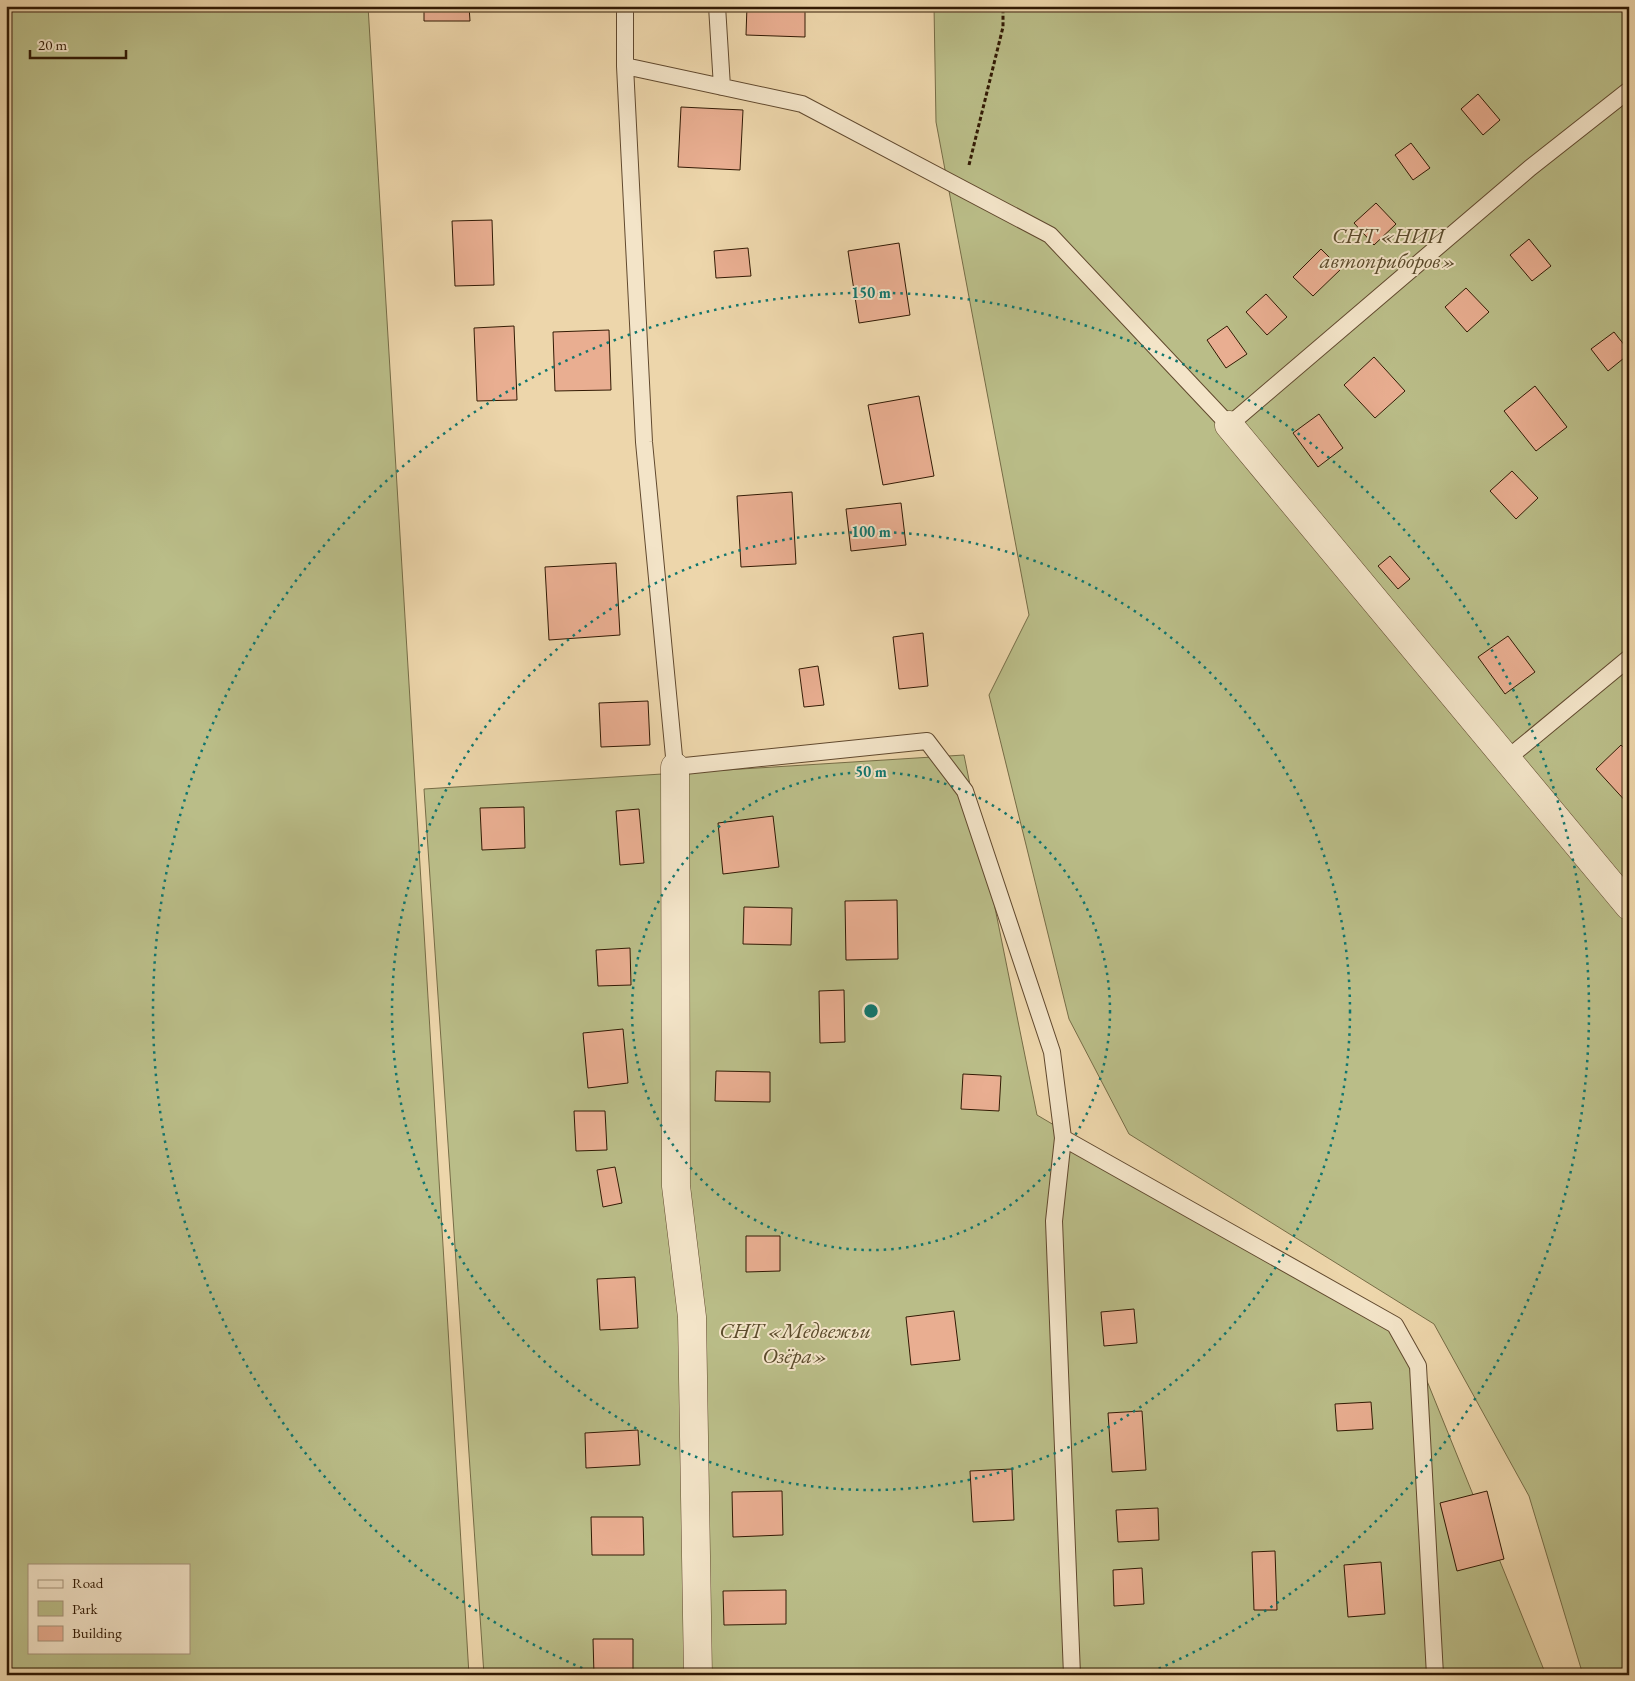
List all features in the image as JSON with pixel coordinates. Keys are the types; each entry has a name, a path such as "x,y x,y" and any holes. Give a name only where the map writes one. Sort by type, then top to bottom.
{"street":[{"path":"1229,425 1508,758 1629,906"},
{"path":"675,767 676,1186 692,1317 698,1675"}],"lane":[{"path":"625,6 625,66 644,442 675,767 927,740 965,791 1052,1052 1063,1138 1054,1222 1072,1675"},
{"path":"717,6 722,87"},
{"path":"625,66 802,104 963,187 1050,235 1229,425 1522,175 1629,90"},
{"path":"1508,758 1629,658"},
{"path":"1063,1138 1395,1325 1418,1366 1434,1675"}],"path":[{"path":"963,187 1003,27 1003,6"}],"green space":[{"path":"6,6 368,6 469,1675 6,1675"},
{"name":"СНТ «НИИ автоприборов»","path":"934,6 1629,6 1629,1675 1583,1675 1529,1496 1434,1324 1129,1134 1069,1019 989,695 1029,615 936,122"},
{"name":"СНТ «Медвежьи Озёра»","path":"964,755 1037,1115 1408,1334 1546,1675 484,1675 424,789"}],"building":[{"path":"424,6 469,6 470,21 424,21"},
{"path":"747,6 805,6 805,37 746,35"},
{"path":"1478,94 1500,120 1483,135 1461,109"},
{"path":"681,107 743,110 740,170 678,167"},
{"path":"1411,143 1430,168 1413,180 1395,155"},
{"path":"1376,203 1396,224 1374,245 1354,223"},
{"path":"492,220 494,285 455,286 452,221"},
{"path":"1529,239 1551,266 1532,281 1510,255"},
{"path":"899,243 910,315 859,323 848,251"},
{"path":"748,248 751,276 716,278 714,251"},
{"path":"1321,249 1341,269 1313,296 1293,277"},
{"path":"1466,288 1489,312 1467,332 1445,307"},
{"path":"1266,294 1287,317 1267,335 1246,312"},
{"path":"514,326 517,400 477,401 474,328"},
{"path":"1227,326 1247,354 1226,368 1207,340"},
{"path":"609,330 611,390 555,391 553,332"},
{"path":"1614,332 1629,351 1629,354 1608,371 1591,349"},
{"path":"1374,357 1405,391 1375,418 1344,385"},
{"path":"1535,386 1567,427 1536,451 1504,411"},
{"path":"919,396 934,476 883,485 868,405"},
{"path":"1319,414 1343,448 1318,467 1293,433"},
{"path":"1512,471 1538,498 1516,519 1490,491"},
{"path":"792,492 796,564 741,567 737,496"},
{"path":"901,503 906,545 851,551 846,509"},
{"path":"1390,556 1410,579 1398,589 1378,566"},
{"path":"616,563 620,635 549,640 545,567"},
{"path":"923,633 928,686 899,689 893,637"},
{"path":"1508,636 1535,672 1505,694 1478,657"},
{"path":"818,666 824,705 804,707 799,669"},
{"path":"648,701 650,745 601,747 599,703"},
{"path":"1621,745 1629,753 1629,805 1596,769"},
{"path":"524,807 525,848 482,850 480,808"},
{"path":"639,809 644,863 620,865 616,811"},
{"path":"773,816 779,867 723,874 718,823"},
{"path":"897,900 898,959 846,960 845,901"},
{"path":"744,907 792,908 791,945 743,944"},
{"path":"630,948 631,985 598,986 596,950"},
{"path":"844,990 845,1042 820,1043 819,991"},
{"path":"623,1029 628,1083 588,1088 583,1033"},
{"path":"716,1071 770,1072 770,1102 715,1101"},
{"path":"963,1074 1001,1076 999,1111 961,1109"},
{"path":"574,1111 605,1111 607,1150 576,1151"},
{"path":"615,1167 622,1203 603,1207 597,1170"},
{"path":"746,1236 780,1236 780,1271 746,1272"},
{"path":"635,1277 638,1328 600,1330 597,1279"},
{"path":"1134,1309 1137,1343 1104,1346 1101,1312"},
{"path":"954,1311 960,1360 911,1365 906,1317"},
{"path":"1371,1402 1373,1429 1337,1431 1335,1404"},
{"path":"1142,1411 1146,1470 1112,1472 1108,1413"},
{"path":"638,1430 640,1465 586,1468 585,1433"},
{"path":"1012,1469 1014,1520 973,1522 970,1471"},
{"path":"782,1491 783,1535 733,1537 732,1492"},
{"path":"1487,1491 1504,1559 1457,1571 1440,1503"},
{"path":"1158,1508 1159,1540 1118,1542 1116,1510"},
{"path":"591,1517 643,1517 644,1555 592,1555"},
{"path":"1275,1551 1277,1610 1254,1610 1252,1552"},
{"path":"1381,1562 1385,1614 1348,1617 1344,1565"},
{"path":"1142,1568 1144,1604 1114,1606 1113,1570"},
{"path":"786,1590 786,1624 724,1625 723,1591"},
{"path":"593,1639 633,1639 633,1675 594,1675"}]}
